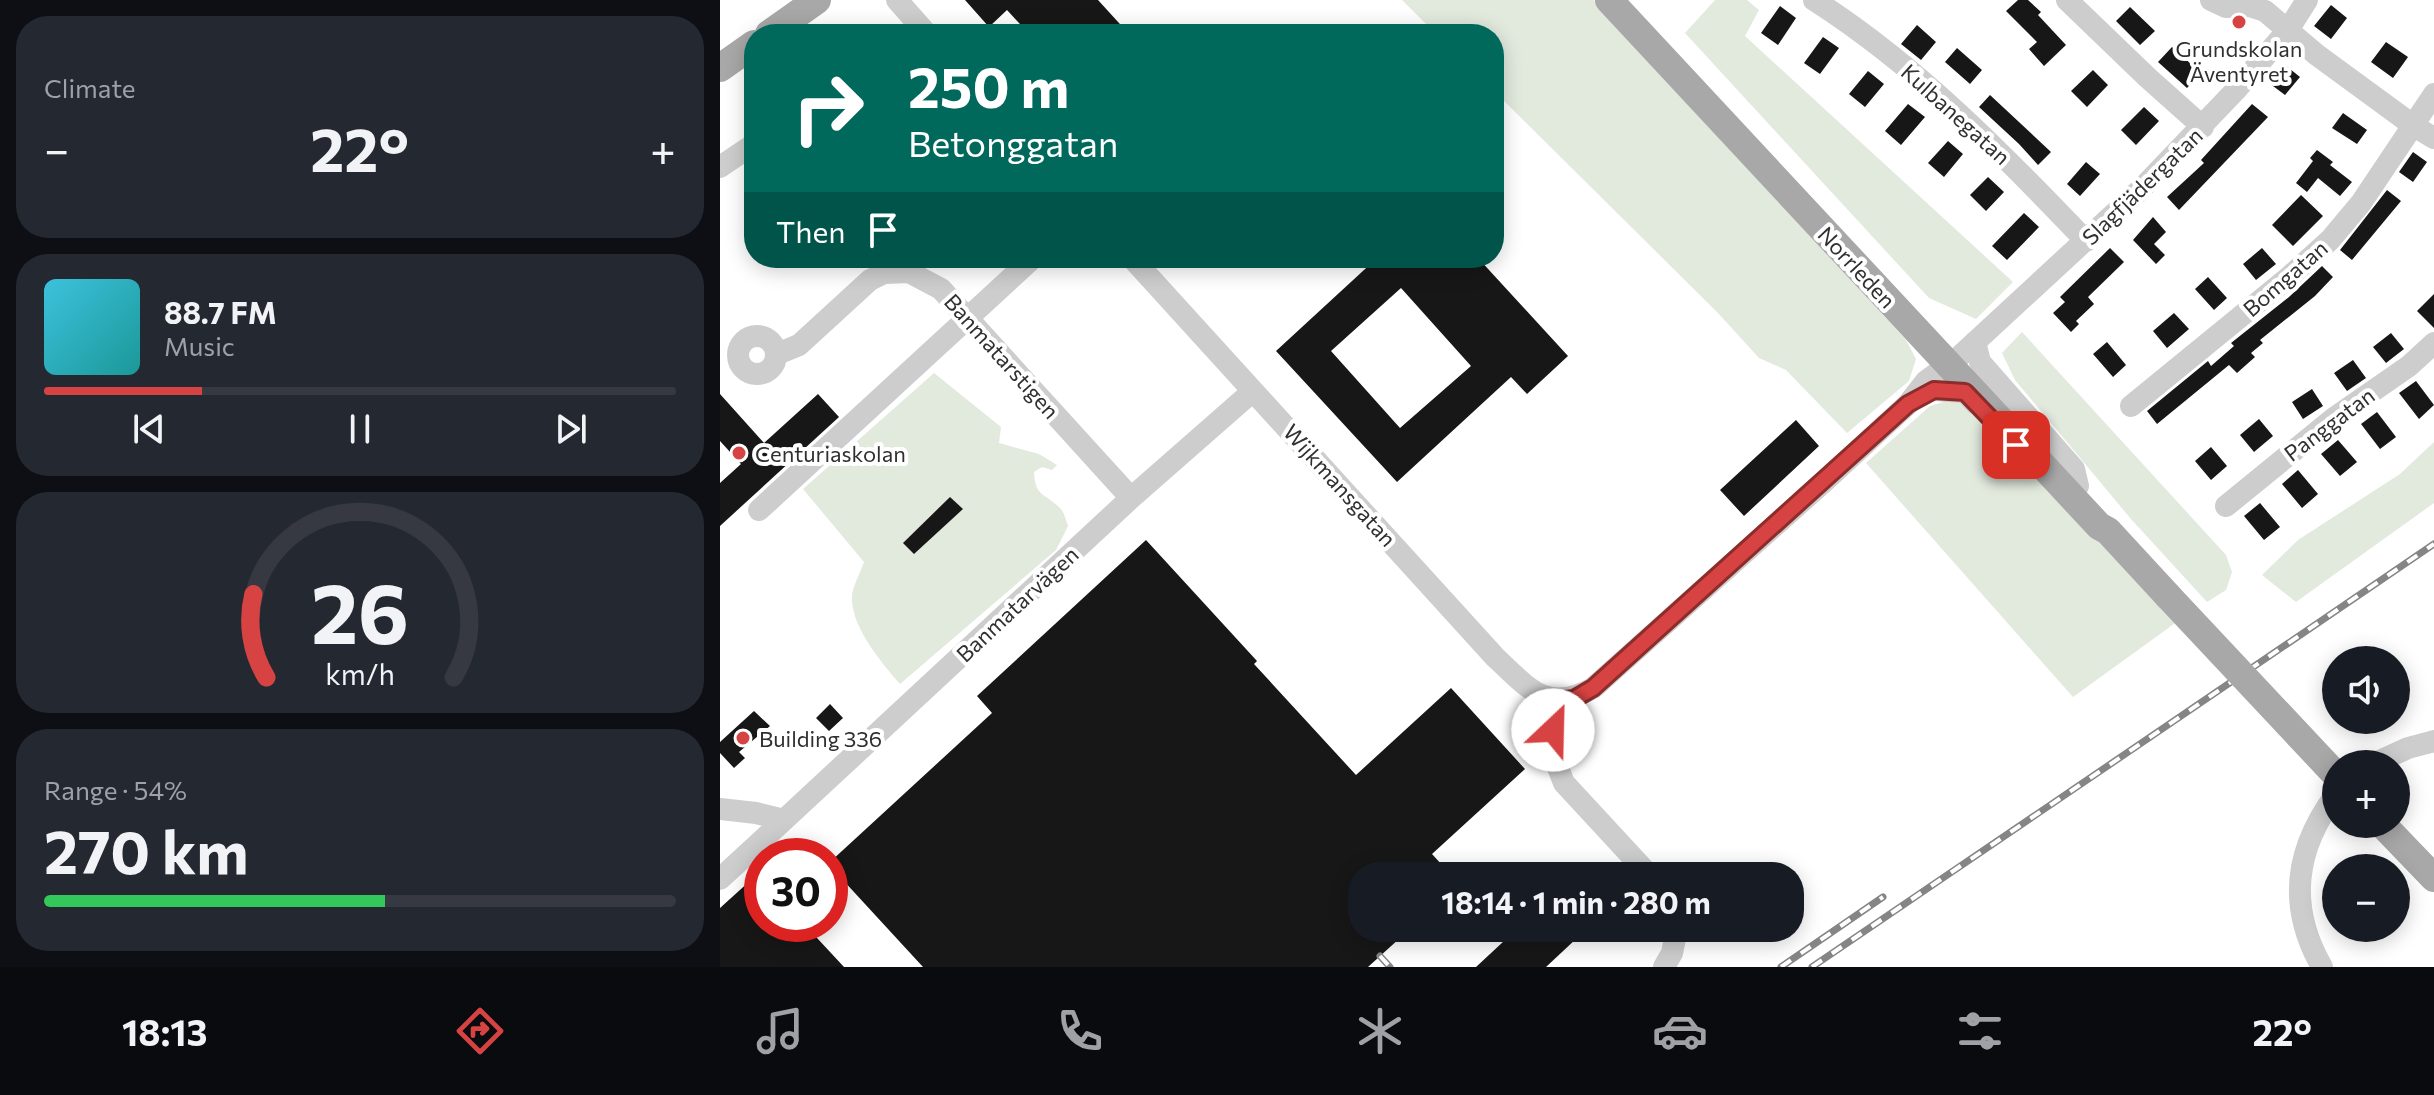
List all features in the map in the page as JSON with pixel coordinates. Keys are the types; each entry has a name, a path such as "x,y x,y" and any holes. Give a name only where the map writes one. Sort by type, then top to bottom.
{"main road":[{"path":"783,24 817,0"},
{"name":"Norrleden","path":"1609,0 1926,340 1959,358 2041,463 2322,760"},
{"name":"Norrleden","path":"1629,0 2078,486 2106,518 2108,531"},
{"path":"720,68 744,51"},
{"path":"2395,838 2434,878"}],"street":[{"path":"897,0 918,24"},
{"name":"Kulbanegatan","path":"1814,0 1885,52 1950,107 2016,167 2086,241"},
{"path":"2067,0 2203,127"},
{"path":"2211,0 2226,7 2250,6 2265,11 2414,126 2434,138"},
{"name":"Slagfjädergatan","path":"1556,701 1574,699 1593,688 1930,386 2086,241 2203,127 2288,30 2307,0"},
{"path":"2414,126 2434,94"},
{"name":"Bomgatan","path":"2131,406 2330,240 2361,203 2414,126"},
{"path":"720,167 744,151"},
{"path":"759,510 1022,268"},
{"name":"Wijkmansgatan","path":"1141,268 1495,657 1539,695 1556,701"},
{"name":"Banmatarstigen","path":"777,354 799,345 870,280 890,271 909,272 941,289 1131,498"},
{"path":"1926,340 1933,360 1930,386 1965,392 2016,445 2041,463"},
{"name":"Panggatan","path":"2226,506 2334,418 2409,366 2434,343"},
{"name":"Banmatarvägen","path":"720,879 1131,498 1253,391"},
{"path":"1556,701 1553,755 1564,783 1637,862"},
{"path":"2404,750 2434,741"},
{"path":"720,809 782,820"},
{"path":"2322,816 2314,828 2300,869 2301,910 2309,944 2322,967"},
{"path":"1664,967 1674,942"}],"shaded area":[{"path":"1402,0 1594,0 1906,340 1916,359 1909,381 1847,433 1786,370 1759,358 1718,313 1504,101 1504,24 1426,24"},
{"path":"1715,0 1747,0 1759,10 1745,36 2013,282 1976,319 1929,298 1685,33"},
{"path":"2022,332 2226,555 2232,572 2226,590 2207,602 2131,519 2015,380 2002,353"},
{"path":"934,373 1001,427 999,443 1039,454 1057,465 1052,470 1042,467 1034,472 1036,486 1061,510 1068,526 1056,550 900,684 869,644 853,608 852,593 864,562 803,489"},
{"path":"1953,399 1977,411 2178,621 2073,697 1866,463 1930,406"},
{"path":"2434,442 2434,503 2296,602 2262,575 2298,540 2400,474"}],"building":[{"path":"965,0 1098,0 1120,24 1020,24 1007,10 992,24 986,24"},
{"path":"2018,0 2028,0 2041,12 2038,15 2066,45 2044,66 2029,49 2037,42 2006,11"},
{"path":"2331,5 2347,18 2331,39 2314,26"},
{"path":"1780,6 1796,18 1778,45 1761,33"},
{"path":"2130,7 2155,31 2140,45 2116,21"},
{"path":"1917,25 1936,42 1921,60 1901,44"},
{"path":"1823,37 1839,48 1820,74 1804,63"},
{"path":"2386,42 2408,57 2393,78 2371,62"},
{"path":"2172,47 2201,73 2187,88 2158,62"},
{"path":"1957,48 1982,70 1970,84 1945,62"},
{"path":"2284,64 2300,77 2285,95 2269,83"},
{"path":"2093,70 2108,85 2087,107 2071,91"},
{"path":"1868,71 1884,84 1865,107 1849,94"},
{"path":"1990,95 2051,152 2038,165 1979,107"},
{"path":"1908,104 1925,117 1901,145 1885,131"},
{"path":"2252,104 2268,117 2179,210 2167,197 2204,163 2201,160"},
{"path":"2144,107 2159,121 2136,145 2121,130"},
{"path":"2343,113 2367,130 2357,144 2332,128"},
{"path":"1948,141 1963,154 1944,177 1928,163"},
{"path":"2317,150 2352,182 2340,196 2318,178 2307,192 2296,183 2313,161 2310,158"},
{"path":"2413,152 2427,162 2413,182 2399,172"},
{"path":"2086,162 2100,174 2080,196 2067,184"},
{"path":"1988,177 2004,192 1986,211 1970,195"},
{"path":"2387,190 2401,201 2352,260 2340,250"},
{"path":"2301,195 2323,216 2293,246 2272,225"},
{"path":"2024,213 2039,227 2007,260 1992,246"},
{"path":"2153,217 2166,232 2154,244 2165,255 2156,264 2133,240"},
{"path":"2110,248 2124,262 2088,297 2094,304 2076,321 2079,324 2071,332 2053,313 2065,302 2060,297"},
{"path":"2262,248 2276,264 2256,280 2243,264"},
{"path":"2322,266 2333,277 2315,296 2260,340 2263,343 2251,353 2255,357 2237,373 2229,365 2157,424 2147,411 2208,361 2211,366 2234,346 2231,343"},
{"path":"1366,268 1487,268 1568,356 1527,394 1511,377 1397,482 1276,351","holes":["1401,288 1471,366 1400,428 1331,351"]},
{"path":"2208,277 2227,298 2214,310 2195,289"},
{"path":"2434,294 2434,328 2417,311"},
{"path":"2174,313 2189,329 2167,348 2153,331"},
{"path":"2391,333 2404,349 2386,363 2373,347"},
{"path":"2107,342 2126,365 2113,377 2093,354"},
{"path":"2353,360 2366,378 2347,391 2334,373"},
{"path":"2416,381 2434,405 2419,419 2399,393"},
{"path":"2312,389 2323,406 2303,419 2292,402"},
{"path":"720,394 764,443 818,394 839,417 720,526 720,483 741,464 720,441"},
{"path":"2377,412 2396,437 2380,449 2361,424"},
{"path":"2259,419 2273,436 2254,452 2240,435"},
{"path":"1796,420 1819,446 1744,516 1720,490"},
{"path":"2338,440 2357,462 2340,476 2321,454"},
{"path":"2211,447 2227,466 2211,480 2195,461"},
{"path":"2298,470 2318,494 2302,508 2282,484"},
{"path":"950,497 963,509 914,554 903,543"},
{"path":"2260,503 2280,527 2264,540 2244,516"},
{"path":"1146,540 1356,775 1451,688 1525,769 1432,854 1439,862 1348,862 1348,942 1396,942 1368,967 923,967 848,886 848,845 992,713 977,696"},
{"path":"830,704 843,718 829,731 816,718"},
{"name":"Building 336","path":"754,711 770,726 739,752 745,758 734,768 720,753 720,742"},
{"path":"744,886 744,942 821,942 844,967 720,967 720,908"},
{"path":"1503,942 1573,942 1546,967 1476,967"}],"railway":[{"path":"1812,967 2434,544"},
{"path":"1781,967 1883,897"},
{"path":"1380,956 1390,967"}],"place":[{"name":"Grundskolan Äventyret","path":"2239,22"},
{"name":"Centuriaskolan","path":"739,453"},
{"name":"Building 336","path":"743,738"}],"route":[{"path":"1553,730 1556,701 1574,699 1593,688 1908,404 1934,390 1965,392 2016,445"}]}
